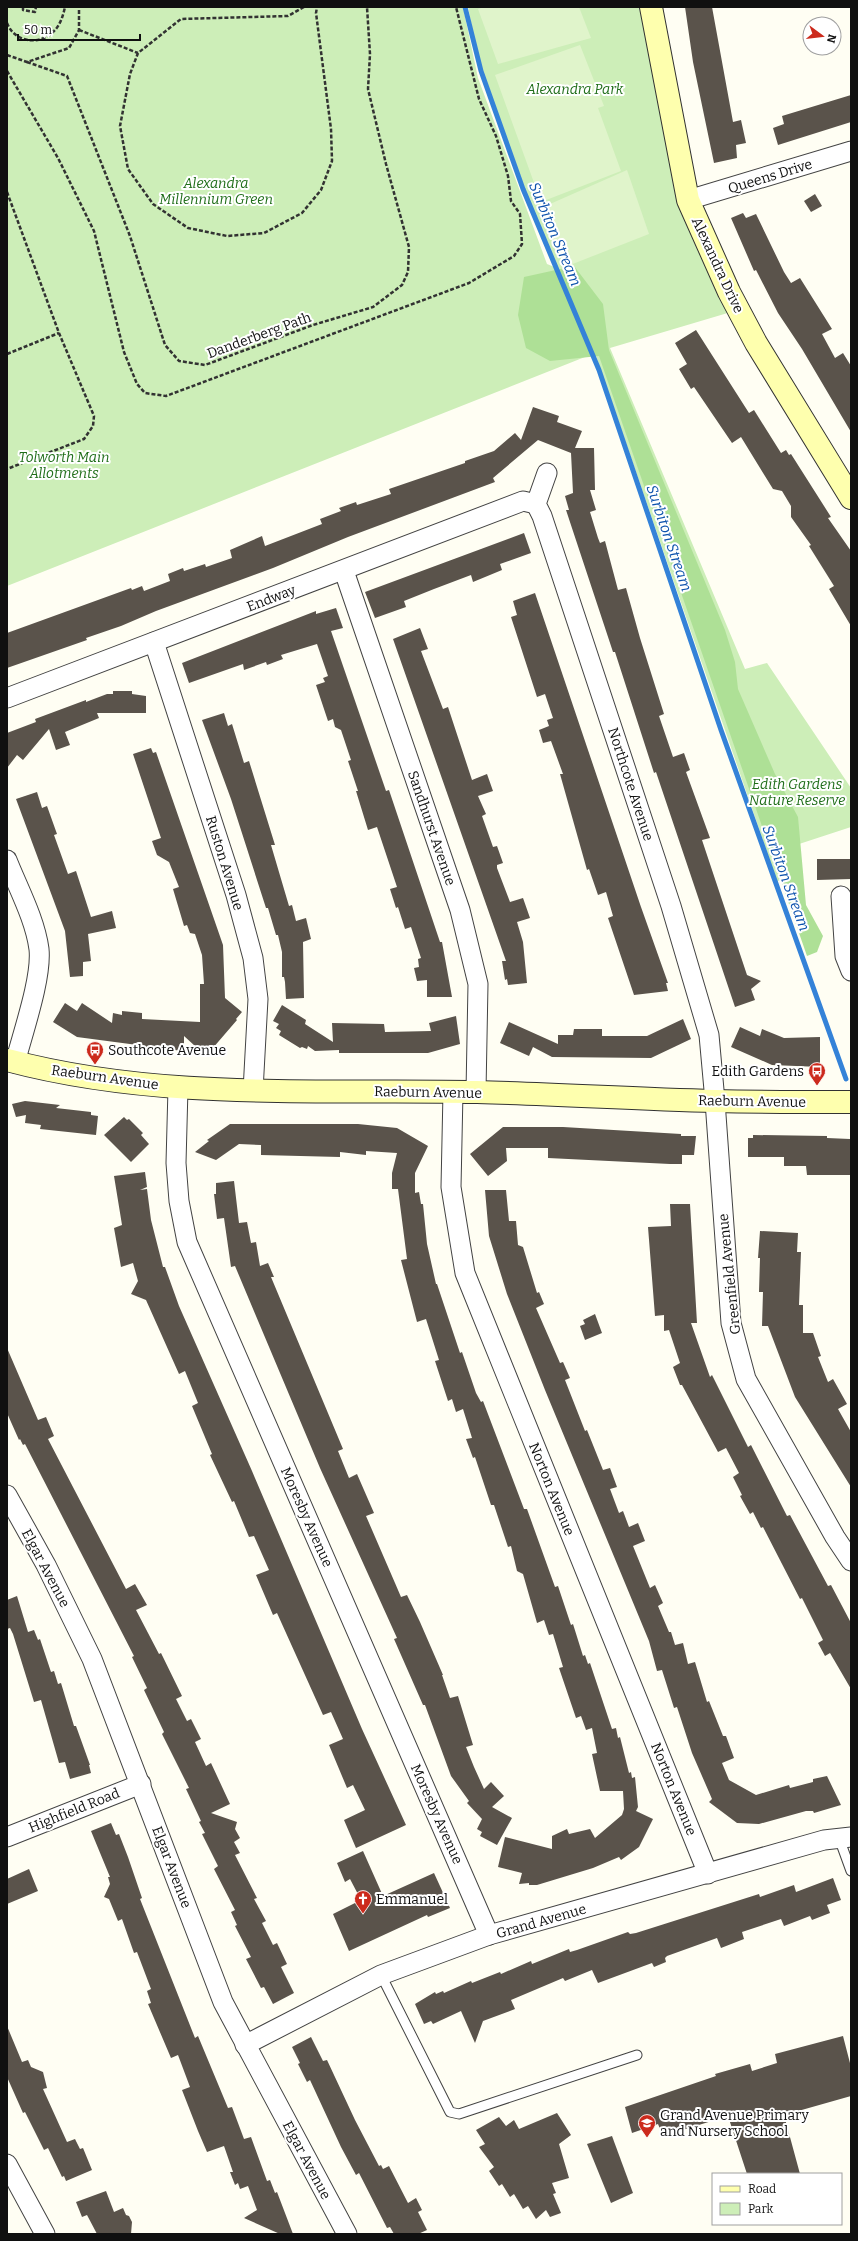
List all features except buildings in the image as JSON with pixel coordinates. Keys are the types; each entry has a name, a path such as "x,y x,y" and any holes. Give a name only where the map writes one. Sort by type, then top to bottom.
{"street":[{"name":"Alexandra Drive","path":"651,7 688,200 729,292 756,343 851,498"},
{"name":"Queens Drive","path":"688,200 851,151"},
{"path":"536,504 547,473"},
{"name":"Endway","path":"7,698 344,571 523,501 536,504"},
{"name":"Northcote Avenue","path":"536,504 542,516 671,906 709,1035 715,1101"},
{"name":"Sandhurst Avenue","path":"344,571 461,917 478,984 476,1092"},
{"name":"Ruston Avenue","path":"154,642 236,895 253,958 258,999 253,1091"},
{"path":"7,860 35,932 39,949 38,969 11,1062"},
{"path":"841,896 847,925 845,956 851,972"},
{"name":"Raeburn Avenue","path":"11,1062 98,1079 178,1088 253,1091 476,1092 715,1101 851,1102"},
{"name":"Moresby Avenue","path":"178,1088 176,1163 178,1201 187,1242 489,1935"},
{"name":"Norton Avenue","path":"453,1092 451,1187 465,1273 708,1874"},
{"name":"Greenfield Avenue","path":"715,1101 731,1324 746,1379 835,1537 851,1561"},
{"name":"Elgar Avenue","path":"7,1494 46,1565 92,1659 223,2002 347,2234"},
{"name":"Highfield Road","path":"7,1837 141,1784"},
{"name":"Grand Avenue","path":"245,2045 381,1975 489,1935 824,1840 845,1838"},
{"path":"7,2164 45,2234"}],"lane":[{"path":"845,1838 851,1871"},
{"path":"381,1975 450,2112 459,2114 637,2055"}],"path":[{"path":"24,7 23,10 35,12 36,7"},
{"path":"7,23 9,29 20,38 32,41 43,39 54,32 62,19 65,7"},
{"path":"27,62 69,48 79,30 79,7"},
{"path":"304,7 288,16 181,19 138,53 130,74 120,126 128,169 153,204 188,228 227,236 264,233 302,213 321,190 332,161 331,130 316,13 317,7"},
{"name":"Danderberg Path","path":"7,55 67,76 130,236 165,345 179,361 205,365 312,325 373,307 402,286 408,272 409,247 386,164 368,88 370,54 367,7"},
{"path":"7,71 58,158 94,231 124,352 137,384 145,393 166,396 469,283 514,256 522,244 520,214 511,201 508,176 498,143 479,99 456,7"},
{"path":"79,30 138,53"},
{"path":"7,192 59,333 89,401 94,416 93,426 84,439 7,469"},
{"path":"7,354 59,333"}],"green space":[{"path":"7,7 463,7 478,78 547,264 557,268 540,230 479,62 468,7 639,7 662,108 731,312 610,348 745,669 767,663 851,788 851,827 793,846 798,877 777,881 595,353 7,586"},
{"path":"484,7 579,7 591,38 498,64 478,9"},
{"name":"Alexandra Park","path":"580,45 604,106 598,108 621,171 541,202 495,75"},
{"path":"627,170 649,234 565,267 541,208"},
{"path":"574,266 603,304 609,350 725,630 735,662 738,689 775,774 798,817 806,905 823,936 817,952 807,956 599,356 550,361 526,348 518,315 524,277"}],"waterway":[{"name":"Surbiton Stream","path":"465,7 481,71 523,189 599,370 721,730 846,1079"}],"place":[{"name":"Southcote Avenue","path":"95,1065"},
{"name":"Edith Gardens","path":"817,1086"},
{"name":"Emmanuel","path":"363,1914"},
{"name":"Grand Avenue Primary and Nursery School","path":"647,2138"}],"park label":[{"name":"Alexandra Millennium Green","path":"216,192"},
{"name":"Tolworth Main Allotments","path":"64,466"},
{"name":"Edith Gardens Nature Reserve","path":"797,792"}]}
